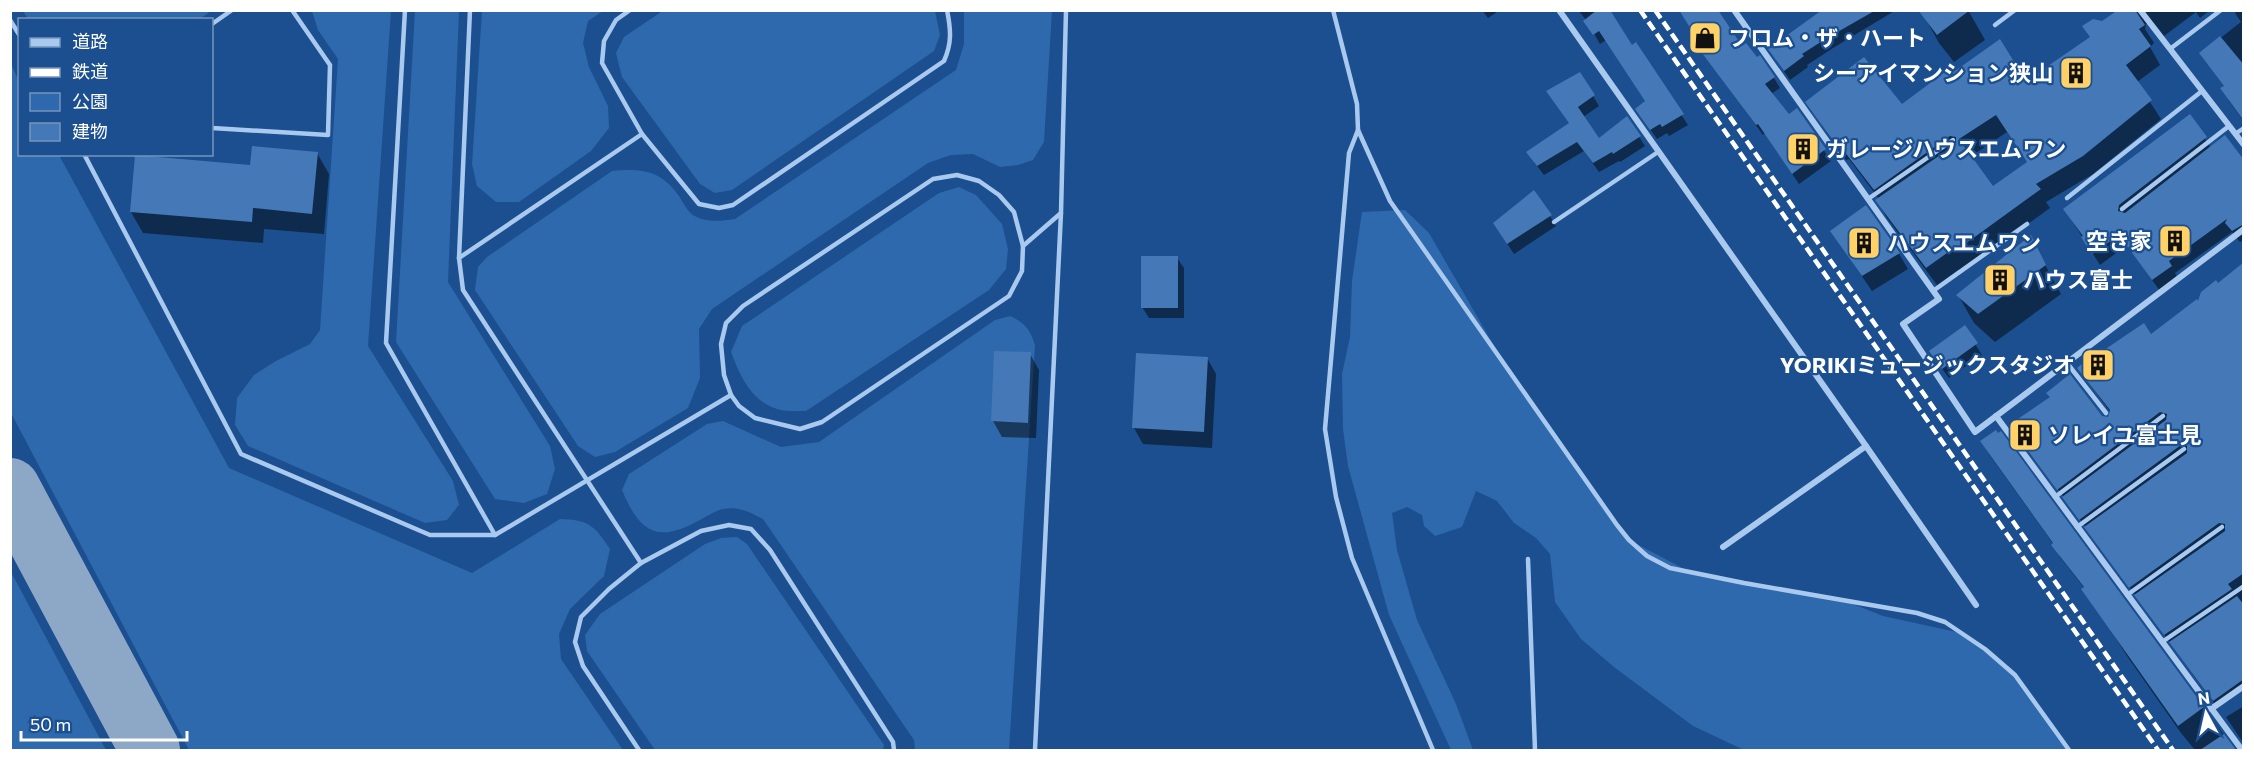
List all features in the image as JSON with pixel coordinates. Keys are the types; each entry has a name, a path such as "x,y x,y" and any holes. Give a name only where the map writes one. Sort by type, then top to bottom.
{"street":[{"path":"1559,10 1976,605"},
{"path":"1734,10 1939,299 1903,324 1975,432 2244,229"},
{"path":"2140,10 2244,145"},
{"path":"1996,417 2242,750"},
{"path":"1723,547 1866,446"},
{"path":"2211,709 2244,686"}],"lane":[{"path":"213,23 232,10"},
{"path":"213,128 328,135 330,65 292,10"},
{"path":"405,10 386,343 495,535"},
{"path":"470,10 459,258 463,290 641,563"},
{"path":"630,10 616,20 604,41 602,63 642,134 699,204 719,208 733,205 944,61 951,44 951,26 947,10"},
{"path":"1035,750 1061,213 1066,10"},
{"path":"1333,10 1357,104 1358,130 1390,201 1617,525 1638,548 1647,556 1670,568 1743,584 1917,614 1945,622 1985,649 2015,675 2069,750"},
{"path":"1995,25 2015,10"},
{"path":"2170,49 2221,10"},
{"path":"10,20 18,33"},
{"path":"2067,198 2202,91"},
{"path":"2122,209 2229,126"},
{"path":"2235,134 2244,128"},
{"path":"1358,130 1349,153 1325,429 1336,497 1352,558 1432,750"},
{"path":"459,258 642,134"},
{"path":"1868,199 1953,140"},
{"path":"1554,222 1658,152"},
{"path":"85,156 241,454 430,535 495,535 731,395"},
{"path":"957,175 979,181 999,195 1014,212 1023,246 1022,271 1009,296 822,422 800,429 777,425 755,418 739,406 731,395 724,375 721,344 726,323 743,306 933,179 957,175"},
{"path":"1023,246 1061,213"},
{"path":"1934,291 2027,224"},
{"path":"2067,363 2106,413"},
{"path":"2055,497 2163,416"},
{"path":"2077,526 2184,449"},
{"path":"639,750 583,666 575,642 581,617 609,589 641,563 701,531 729,525 751,529 770,550 893,742 894,750"},
{"path":"2127,595 2222,527"},
{"path":"1528,559 1535,750"},
{"path":"2162,642 2244,586"}],"green space":[{"path":"664,10 935,11 940,35 934,51 732,190 715,193 700,184 622,77 616,53 624,37"},
{"path":"23,11 211,11 201,18 27,18"},
{"path":"312,11 391,11 368,346 453,481 459,505 447,520 425,523 248,446 235,425 237,398 254,375 310,344 320,330 338,59 318,30"},
{"path":"415,11 459,11 448,282 550,446 555,469 547,494 524,503 495,499 396,342"},
{"path":"482,11 603,11 588,21 583,43 589,67 608,106 609,128 591,151 519,202 496,202 477,186 472,164"},
{"path":"964,11 1052,11 1044,142 1033,160 1000,167 973,154 951,155 928,163 712,309 699,329 700,378 688,408 615,452 595,457 578,446 475,290 478,267 487,257 612,171 632,170 658,176 672,187 687,209 698,218 719,221 735,219 956,70 964,44"},
{"path":"11,64 18,79 18,156 60,156 229,468 472,573 560,519 590,525 600,534 610,549 604,576 570,609 559,634 561,659 623,750 189,750 11,413"},
{"path":"959,187 976,195 1002,224 1008,249 1006,269 989,290 806,411 777,409 753,394 738,370 731,352 742,326 939,193"},
{"path":"1405,210 1429,233 1504,363 1629,540 1692,573 1848,602 1883,616 1961,633 2015,675 2069,750 1744,750 1693,726 1614,667 1581,639 1555,602 1550,554 1536,538 1514,523 1497,501 1476,491 1462,527 1435,536 1424,526 1422,515 1407,507 1392,513 1397,550 1417,620 1456,704 1473,750 1451,750 1389,615 1348,466 1343,429 1342,374 1350,337 1352,281 1362,212"},
{"path":"1010,316 1026,327 1035,345 1009,750 915,750 914,740 763,519 744,510 729,508 716,511 680,529 658,532 641,523 622,490 629,474 707,424 723,421 781,447 819,442 995,320"},
{"path":"737,537 747,544 884,745 883,750 655,750 587,651 585,635 600,614 705,544 721,538"},
{"path":"11,572 106,750 11,750"}],"building":[{"path":"1597,10 1610,10 1632,45 1636,42 1684,114 1662,127 1660,124 1650,130 1635,109 1645,101 1599,31 1593,35 1583,21"},
{"path":"1679,10 1718,10 1742,46 1746,43 1757,57 1760,55 1775,77 1765,84 1789,114 1797,108 1826,149 1792,174 1758,124 1756,125 1690,37 1694,34"},
{"path":"1822,10 1876,10 1802,54 1804,56 1784,71 1768,49"},
{"path":"1918,10 1970,10 1937,35"},
{"path":"2118,10 2135,10 2145,25 2139,29 2151,46 2126,65 2152,100 2083,156 2036,184 2041,189 1972,239 1926,268 1875,200 1956,144 1956,137 1950,136 1874,190 1805,102 1864,57 1902,104 1949,69 1952,73 2000,39 2026,81 2090,37 2082,26 2093,19 2102,21","holes":["1996,115 2027,162 1993,186 1959,139"]},
{"path":"2220,36 2244,65 2244,121 2220,88 2224,86 2199,53"},
{"path":"1580,72 1595,95 1578,107 1599,138 1627,116 1641,136 1613,154 1612,152 1593,163 1577,142 1537,166 1526,152 1569,123 1546,91"},
{"path":"2190,114 2207,137 2119,205 2118,211 2125,213 2225,135 2244,160 2244,224 2232,231 2225,223 2227,219 2169,261 2172,266 2152,280 2119,235 2092,254 2081,237 2083,236 2063,209"},
{"path":"252,146 318,152 312,214 253,208 252,222 130,212 135,156 250,165"},
{"path":"1534,190 1552,215 1507,244 1493,223"},
{"name":"ハウスエムワン","path":"1866,205 1900,253 1862,276 1830,231"},
{"name":"ハウス富士","path":"2031,235 2046,265 1978,314 1956,295"},
{"path":"1141,256 1178,256 1178,308 1141,308"},
{"path":"2244,262 2244,573 2228,584 2232,589 2164,635 2134,595 2225,531 2225,524 2219,523 2129,588 2084,527 2187,453 2187,446 2181,445 2079,520 2062,497 2166,420 2167,414 2160,412 2057,490 2009,425 2050,397 2046,393 2070,374 2102,416 2108,417 2110,410 2077,368 2102,348 2104,350 2144,323 2151,334 2197,299 2198,301 2201,292 2216,280 2218,283"},
{"path":"1965,325 1978,343 1942,369 1929,351"},
{"path":"994,351 1031,352 1028,423 991,421"},
{"path":"1136,353 1208,357 1204,432 1132,428"},
{"path":"1996,430 1998,433 2001,431 2204,707 2178,726 2081,589 2084,587 2051,545 2053,543 1980,441"},
{"path":"2237,596 2244,605 2244,679 2213,701 2169,642"},
{"path":"2224,734 2236,750 2200,750"}],"taxiway":[{"path":"10,488 150,750"}],"railway":[{"path":"1640,10 2158,750"},
{"path":"1655,10 2173,750"}],"place":[{"name":"フロム・ザ・ハート","path":"1705,38"},
{"name":"シーアイマンション狭山","path":"2076,73"},
{"name":"ガレージハウスエムワン","path":"1803,149"},
{"name":"空き家","path":"2175,241"},
{"name":"ハウスエムワン","path":"1864,243"},
{"name":"ハウス富士","path":"2000,280"},
{"name":"YORIKIミュージックスタジオ","path":"2098,365"},
{"name":"ソレイユ富士見","path":"2025,435"}]}
